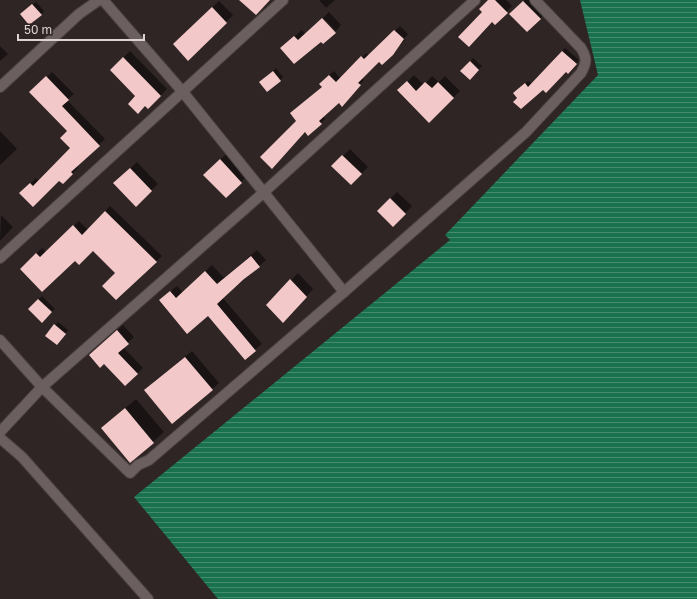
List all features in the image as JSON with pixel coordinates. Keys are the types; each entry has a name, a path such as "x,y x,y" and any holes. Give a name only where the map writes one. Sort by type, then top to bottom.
{"street":[{"path":"0,87 79,14 99,0"},
{"path":"103,0 182,91 344,292"},
{"path":"0,258 283,0"},
{"path":"0,432 42,387 263,193 475,0"},
{"path":"0,340 42,387 130,473 138,465 149,460 344,292 526,132 580,73 585,65 586,57 581,48 535,0"},
{"path":"0,438 22,457 148,599"}],"shaded area":[{"path":"580,0 697,0 697,599 218,599 134,497 450,240 445,235 598,75"}],"building":[{"path":"239,0 270,0 256,15"},
{"path":"488,0 495,0 508,13 495,25 492,22 469,47 458,37 482,12 479,9"},
{"path":"523,1 541,19 527,32 509,14"},
{"path":"32,4 42,15 29,25 20,14"},
{"path":"212,7 227,23 188,61 173,44"},
{"path":"322,18 336,33 323,44 321,42 294,64 280,48 294,36 298,40"},
{"path":"394,30 404,39 393,55 382,65 379,62 358,83 361,85 342,107 339,103 319,121 322,124 308,136 305,132 272,169 260,157 296,121 290,113 322,87 319,84 329,75 336,82 361,56 364,59"},
{"path":"562,51 577,64 568,74 566,72 546,93 543,90 521,109 513,102 517,98 513,93 525,83 528,87"},
{"path":"123,57 161,96 148,109 145,106 138,114 128,104 135,96 110,70"},
{"path":"470,61 479,70 470,80 460,71"},
{"path":"273,71 281,81 267,92 259,82"},
{"path":"46,76 69,100 62,106 100,146 71,172 73,174 63,184 59,181 33,207 19,193 30,183 33,186 70,148 60,138 67,131 29,92"},
{"path":"407,81 416,91 425,82 432,88 438,82 454,98 429,123 397,90"},
{"path":"342,155 362,174 351,185 331,166"},
{"path":"220,159 242,183 226,198 203,175"},
{"path":"130,168 152,191 136,207 113,183"},
{"path":"390,198 406,214 393,227 377,211"},
{"path":"105,211 157,262 116,300 102,286 115,273 93,251 79,265 75,261 42,292 20,269 36,253 40,257 73,225 82,235"},
{"path":"251,256 260,267 244,279 217,304 256,351 245,360 208,316 187,334 159,300 170,291 176,298 205,271 217,284"},
{"path":"290,279 307,297 283,323 266,305"},
{"path":"38,299 52,312 42,323 28,309"},
{"path":"54,324 66,334 57,345 45,336"},
{"path":"117,330 129,344 118,353 138,374 125,386 104,364 100,368 89,355"},
{"path":"185,357 213,390 172,424 144,390"},
{"path":"125,408 154,443 130,463 101,428"}]}
